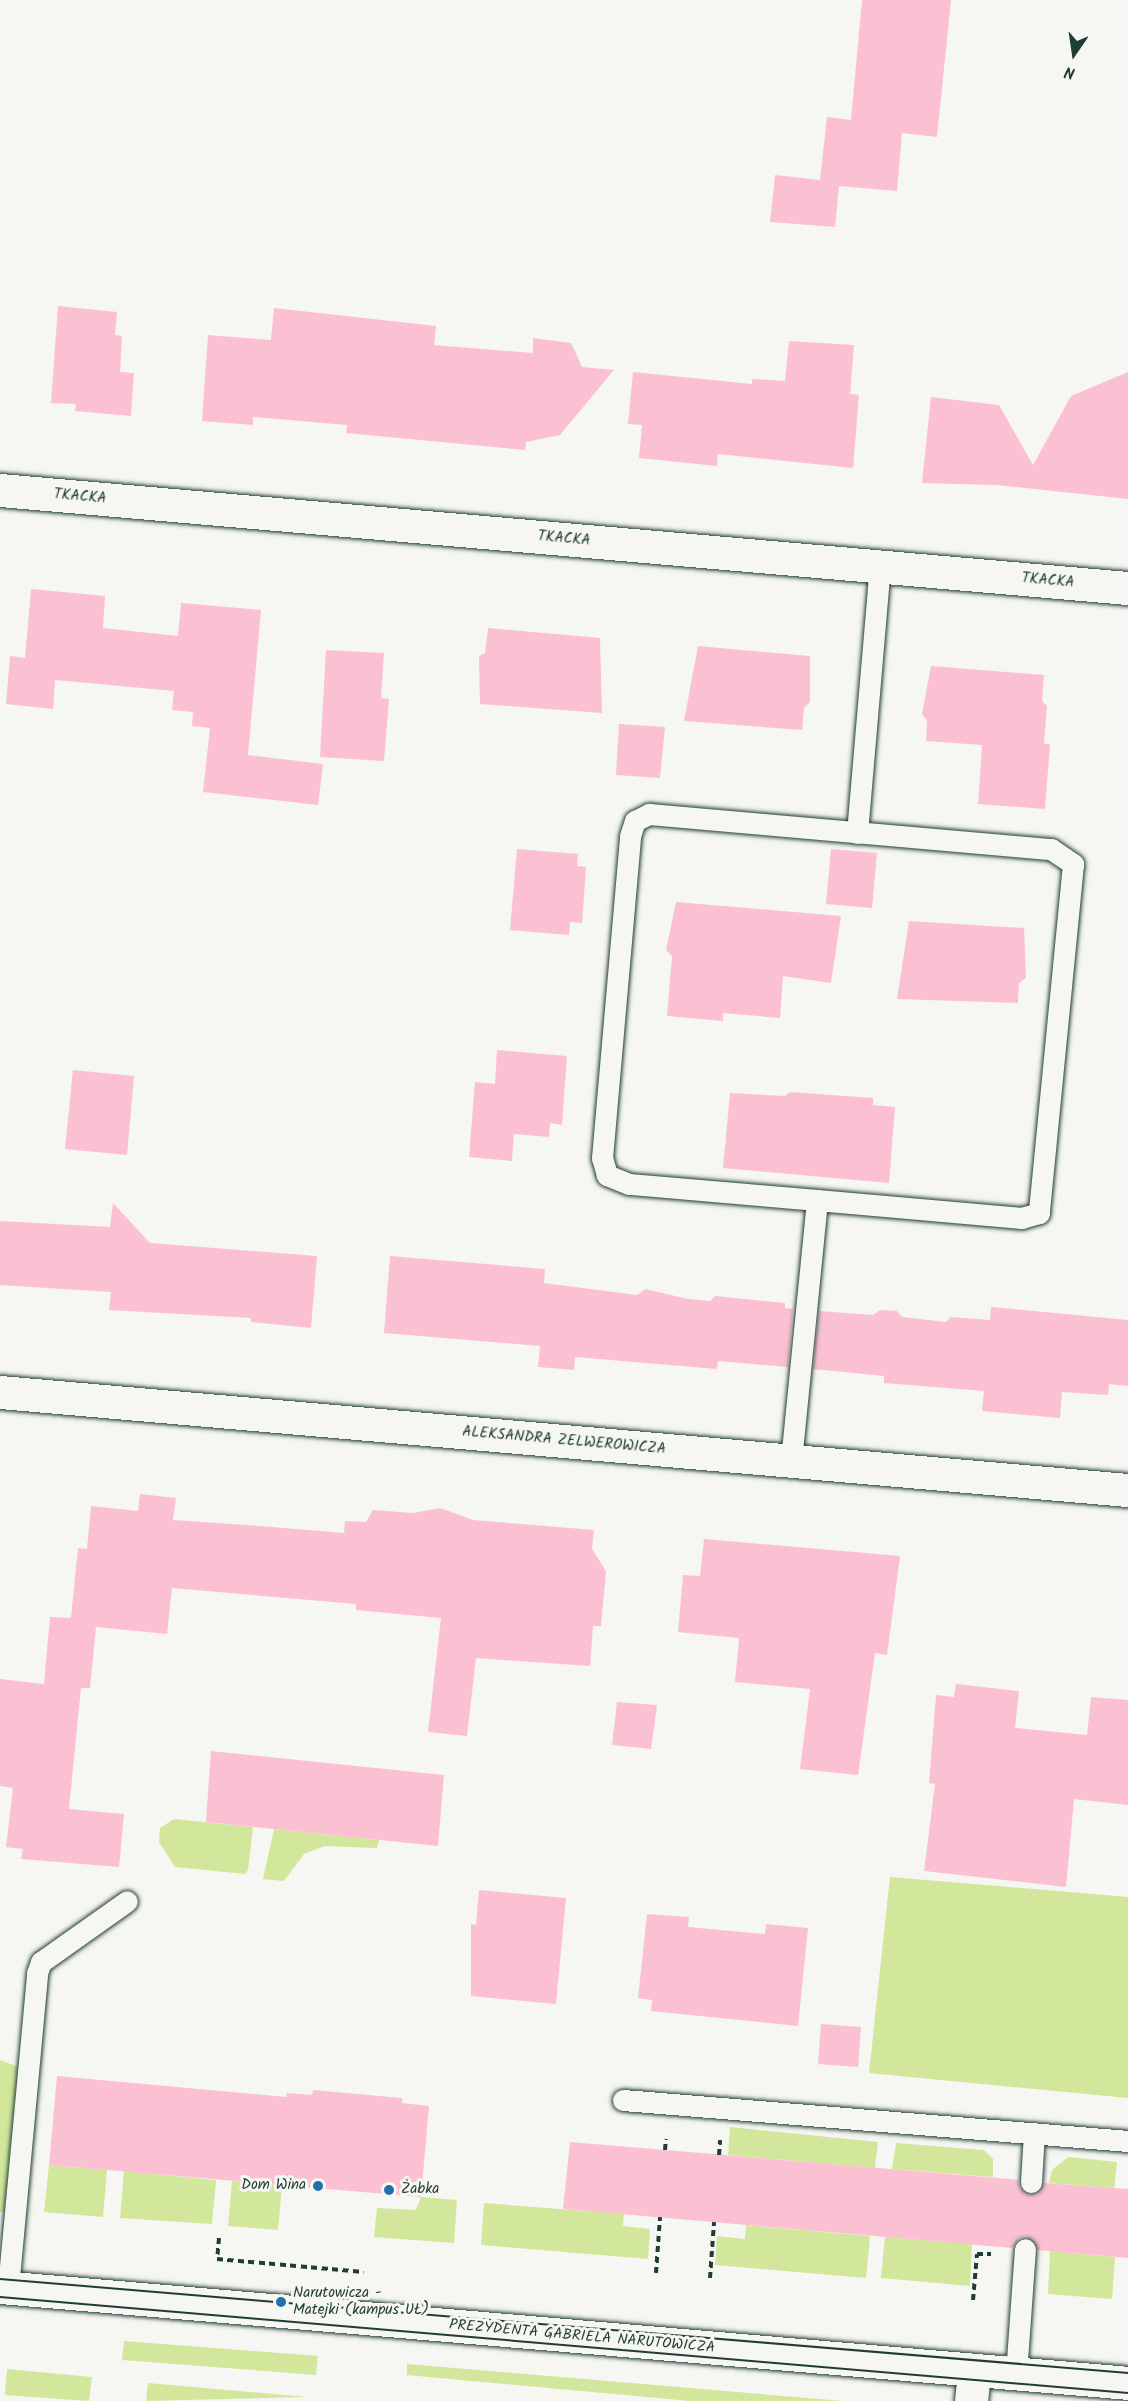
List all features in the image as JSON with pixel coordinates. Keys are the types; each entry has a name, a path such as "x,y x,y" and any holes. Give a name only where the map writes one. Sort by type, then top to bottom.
{"street":[{"name":"TKACKA","path":"0,490 1128,588"},
{"name":"ALEKSANDRA ZELWEROWICZA","path":"0,1392 1128,1490"},
{"name":"PREZYDENTA GABRIELA NARUTOWICZA","path":"4,2288 973,2385 1016,2374 1128,2383"}],"lane":[{"path":"857,833 880,566"},
{"path":"649,814 857,833 1051,849 1073,864 1043,1202 1034,1217 1022,1218 629,1184 607,1175 602,1158 630,836 635,821 649,814"},
{"path":"791,1461 816,1200"},
{"path":"4,2288 37,1973 41,1962 127,1900"},
{"path":"623,2100 1128,2141"},
{"path":"1031,2182 1034,2133"},
{"path":"1016,2374 1025,2249"}],"path":[{"path":"656,2273 660,2217"},
{"path":"710,2278 714,2222"},
{"path":"219,2238 217,2259 363,2272"},
{"path":"973,2300 977,2254 996,2255"}],"green space":[{"path":"174,1819 253,1827 248,1870 245,1874 175,1867 159,1842 160,1828"},
{"path":"274,1829 379,1840 377,1848 325,1846 304,1854 284,1881 263,1879"},
{"path":"890,1877 1128,1897 1128,2098 869,2073"},
{"path":"0,2060 18,2067 4,2212 0,2212"},
{"path":"730,2127 878,2142 875,2168 728,2155"},
{"path":"896,2143 984,2150 993,2159 993,2177 892,2169"},
{"path":"1068,2157 1117,2162 1114,2188 1049,2183 1052,2170"},
{"path":"49,2165 107,2170 103,2217 44,2212"},
{"path":"124,2171 216,2180 212,2224 120,2218"},
{"path":"232,2181 282,2185 278,2230 228,2226"},
{"path":"421,2197 457,2200 454,2243 374,2237 377,2208 416,2210"},
{"path":"484,2203 624,2214 623,2226 650,2229 648,2259 481,2245"},
{"path":"746,2225 870,2236 866,2278 715,2265 717,2236 745,2239"},
{"path":"885,2237 972,2244 970,2286 881,2278"},
{"path":"1050,2251 1115,2257 1112,2299 1048,2294"},
{"path":"124,2341 318,2356 316,2375 122,2360"},
{"path":"407,2364 843,2401 690,2401 407,2375"},
{"path":"7,2369 92,2377 89,2401 5,2395"},
{"path":"148,2383 307,2397 146,2401"}],"building":[{"path":"862,0 951,0 937,137 902,133 897,191 839,186 835,227 770,222 775,175 820,180 827,117 851,120"},
{"path":"58,306 117,312 115,335 122,336 120,372 134,373 131,416 75,411 76,404 51,403"},
{"path":"274,308 436,326 434,345 533,353 533,338 571,343 582,367 614,370 560,435 526,442 525,450 346,433 347,425 253,417 253,425 202,421 208,335 271,340"},
{"path":"789,341 854,345 850,394 859,395 853,468 718,454 717,466 639,458 642,425 628,424 633,372 752,384 752,379 785,381"},
{"path":"1128,372 1128,499 996,485 922,483 931,397 999,405 1033,465 1071,396"},
{"path":"31,589 105,596 103,628 178,636 181,603 261,610 248,755 323,764 318,805 203,792 210,728 192,726 193,712 172,710 174,691 55,680 53,709 6,704 10,656 25,658"},
{"path":"488,628 600,638 602,713 480,704 479,656 485,653"},
{"path":"698,646 810,656 810,702 804,708 802,730 684,721"},
{"path":"326,650 384,653 381,698 389,699 384,761 320,757"},
{"path":"931,666 1044,675 1042,701 1047,706 1044,744 1050,744 1045,809 978,804 982,745 926,741 927,720 922,714"},
{"path":"619,724 665,727 660,778 616,775"},
{"path":"517,849 578,854 577,866 586,867 582,923 570,922 569,935 510,930"},
{"path":"831,849 877,853 872,908 826,904"},
{"path":"676,902 841,916 831,983 783,976 780,1018 723,1013 723,1021 667,1016 672,956 666,950"},
{"path":"909,921 1024,928 1026,978 1019,983 1018,1003 897,999"},
{"path":"497,1050 567,1056 562,1125 550,1123 549,1137 514,1134 512,1161 469,1157 475,1082 495,1084"},
{"path":"73,1070 134,1076 127,1155 65,1149"},
{"path":"790,1092 873,1098 873,1105 895,1107 889,1183 723,1168 730,1093 785,1096"},
{"path":"113,1203 150,1243 317,1256 311,1328 251,1322 251,1318 109,1310 111,1292 0,1285 0,1221 110,1227"},
{"path":"390,1256 545,1269 544,1283 637,1295 645,1289 688,1299 710,1301 715,1296 785,1303 785,1308 793,1309 788,1367 718,1361 717,1369 575,1357 574,1370 538,1367 540,1346 384,1333"},
{"path":"991,1307 1128,1320 1128,1386 1109,1384 1108,1395 1062,1392 1060,1418 982,1411 984,1391 884,1383 884,1376 813,1369 819,1311 873,1315 880,1310 897,1311 902,1317 946,1322 951,1317 990,1320"},
{"path":"140,1494 176,1498 173,1520 344,1533 345,1521 366,1522 373,1510 413,1513 440,1508 473,1520 594,1530 592,1549 606,1571 601,1626 593,1626 590,1666 476,1658 467,1736 428,1732 441,1618 356,1610 356,1604 172,1588 167,1634 96,1627 90,1688 81,1688 69,1809 124,1814 119,1867 21,1859 23,1849 6,1847 13,1788 0,1786 0,1679 44,1684 50,1617 71,1618 78,1548 87,1549 91,1506 138,1511"},
{"path":"704,1539 900,1556 887,1655 875,1653 858,1775 800,1769 810,1689 735,1682 739,1638 678,1632 683,1575 700,1576"},
{"path":"956,1684 1019,1691 1015,1728 1087,1735 1091,1697 1128,1700 1128,1805 1074,1799 1066,1887 924,1871 935,1784 929,1783 936,1695 954,1697"},
{"path":"617,1702 657,1705 651,1749 612,1745"},
{"path":"211,1751 444,1775 438,1846 206,1822"},
{"path":"479,1890 566,1898 556,2004 471,1996 471,1924 476,1925"},
{"path":"647,1914 689,1917 688,1927 765,1934 766,1924 808,1928 798,2026 651,2011 652,2000 638,1998"},
{"path":"821,2024 861,2027 858,2067 818,2064"},
{"path":"57,2076 287,2097 286,2093 312,2095 313,2090 402,2098 402,2103 429,2106 421,2197 49,2165"},
{"path":"570,2142 1010,2179 1018,2180 1020,2188 1030,2195 1037,2193 1044,2183 1128,2189 1128,2258 1038,2250 1026,2236 1019,2238 1012,2248 563,2209"}],"tram line":[{"path":"0,2279 1128,2373"},
{"path":"0,2297 1128,2393"}],"place":[{"name":"Dom Wina","path":"318,2186"},
{"name":"Żabka","path":"389,2190"},
{"name":"Narutowicza - Matejki (kampus UŁ)","path":"281,2302"}]}
